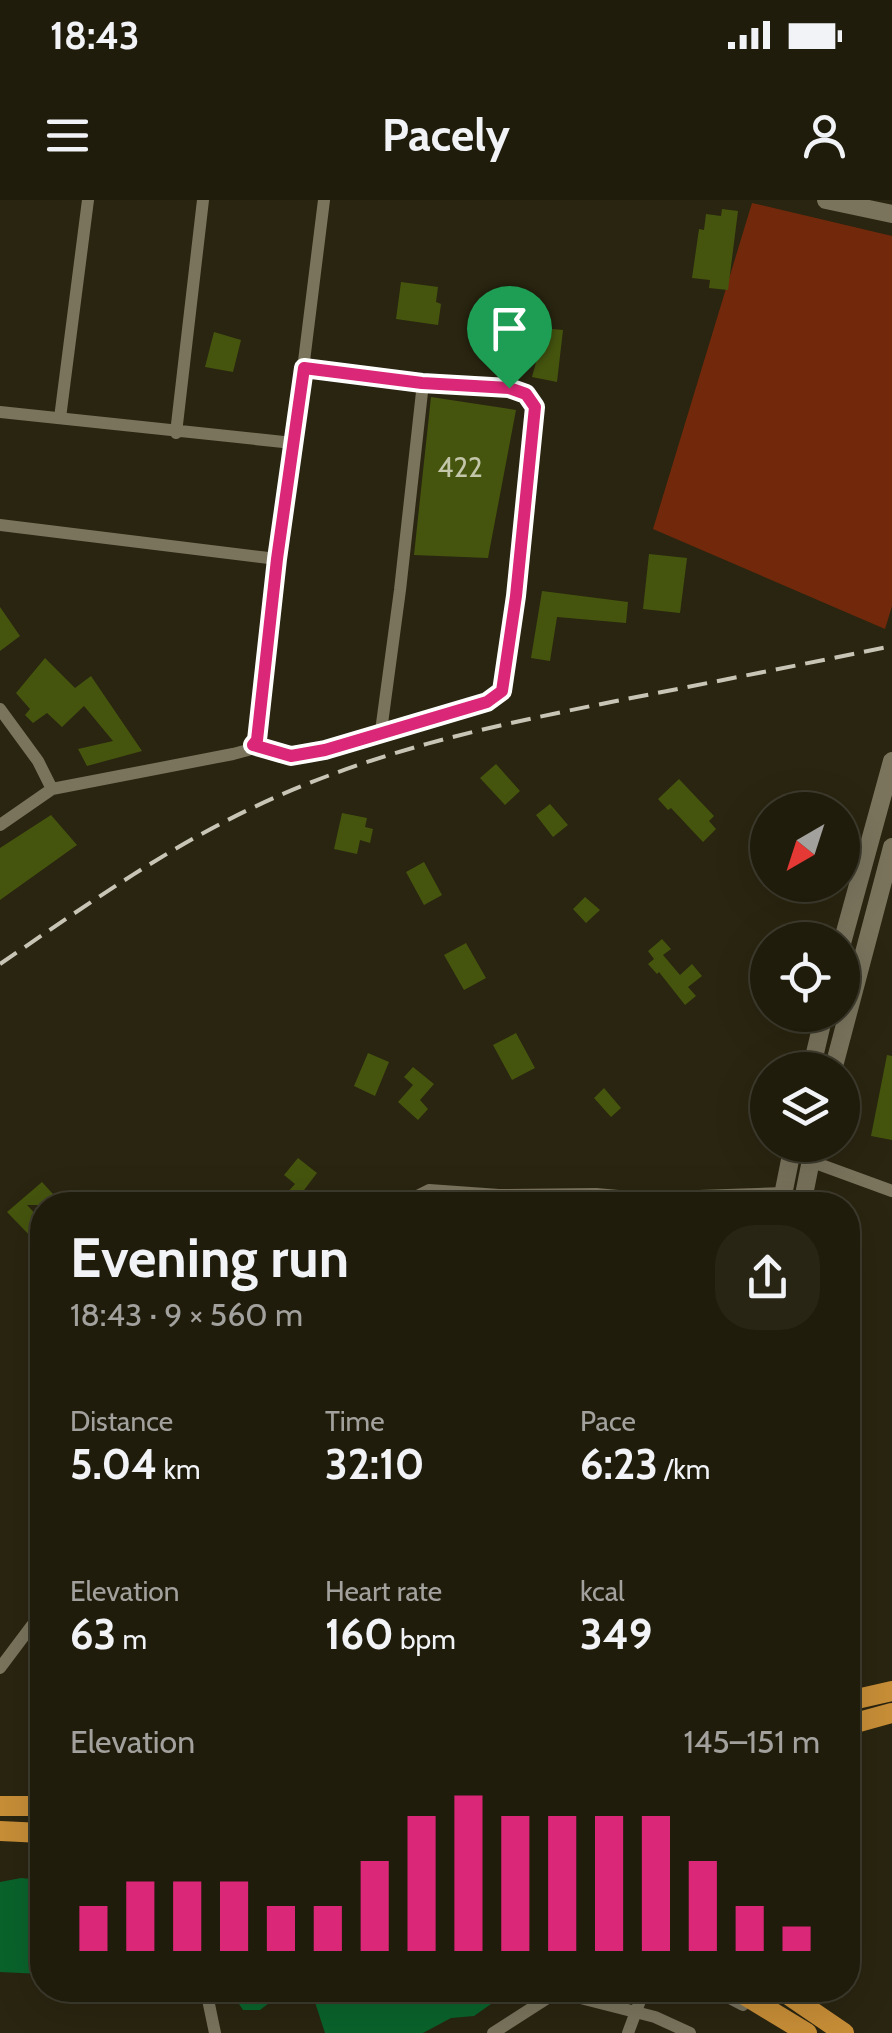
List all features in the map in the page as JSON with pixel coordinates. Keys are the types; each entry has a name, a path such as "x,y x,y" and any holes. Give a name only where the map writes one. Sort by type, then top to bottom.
{"main road":[{"path":"860,1698 892,1691"},
{"path":"860,1722 892,1713"},
{"path":"0,1806 30,1806"},
{"path":"0,1831 30,1833"},
{"path":"756,2002 806,2033"},
{"path":"799,2002 844,2033"}],"street":[{"path":"60,418 88,200"},
{"path":"176,432 202,200"},
{"path":"0,825 52,789 233,754 257,740 324,200"},
{"path":"826,200 892,214"},
{"path":"253,745 291,756 325,750 487,702 500,694 516,596 535,407 526,394 509,388 422,383 304,368"},
{"path":"381,731 422,383"},
{"path":"0,412 293,444"},
{"path":"0,525 277,559"},
{"path":"0,710 38,761 52,789"},
{"path":"848,922 892,761"},
{"path":"837,1052 892,847"},
{"path":"783,1192 790,1162"},
{"path":"804,1192 810,1162"},
{"path":"830,1162 892,1192"},
{"path":"424,1192 456,1192"},
{"path":"0,1668 30,1628"},
{"path":"209,2002 215,2033"},
{"path":"493,2033 540,2002"},
{"path":"600,2002 636,2011 690,2033"},
{"path":"628,2033 639,2002"},
{"path":"735,2002 788,2033"}],"shaded area":[{"path":"752,203 892,236 892,606 885,629 653,529"},
{"path":"30,1879 30,1973 0,1972 0,1882"},
{"path":"238,2002 270,2002 260,2010 243,2010"},
{"path":"315,2002 492,2002 474,2016 451,2018 423,2033 325,2033"}],"building":[{"path":"722,209 738,211 728,290 709,288 710,280 692,278 699,229 704,230 706,214 721,216"},
{"path":"401,282 438,287 438,325 396,319"},
{"path":"541,328 563,330 557,382 532,377 542,340"},
{"path":"214,332 241,340 233,372 205,367"},
{"path":"431,397 516,410 488,558 414,555"},
{"path":"649,554 687,558 680,613 643,609"},
{"path":"542,591 628,602 626,623 557,617 550,661 531,658"},
{"path":"0,607 20,636 0,651"},
{"path":"45,658 75,688 91,676 142,751 87,766 78,749 113,741 84,706 62,727 47,713 33,723 25,715 30,709 16,693"},
{"path":"496,764 520,791 505,805 480,778"},
{"path":"679,779 714,816 709,821 716,829 703,842 658,799"},
{"path":"550,804 568,825 553,837 536,815"},
{"path":"342,813 367,818 365,827 373,829 370,843 360,840 357,854 334,849"},
{"path":"51,815 77,845 0,900 0,848"},
{"path":"424,862 442,895 424,905 406,872"},
{"path":"585,897 600,910 586,923 573,909"},
{"path":"662,939 671,949 663,955 680,975 692,964 702,976 688,987 696,996 685,1005 648,964 654,959 648,951"},
{"path":"466,943 486,978 464,990 444,955"},
{"path":"516,1033 535,1068 512,1080 493,1045"},
{"path":"368,1053 389,1062 375,1096 354,1086"},
{"path":"887,1055 892,1056 892,1140 871,1136"},
{"path":"413,1067 434,1084 420,1100 428,1109 418,1120 398,1102 413,1085 404,1077"},
{"path":"604,1088 621,1108 611,1117 594,1098"},
{"path":"298,1158 317,1173 303,1192 288,1192 295,1184 284,1175"},
{"path":"42,1182 51,1192 30,1192"},
{"path":"30,1192 30,1236 7,1212"}],"railway":[{"path":"0,964 186,843 252,808 341,771 431,743 522,721 892,646"}],"route":[{"path":"304,368 422,383 509,388 526,394 535,407 502,691 487,702 325,750 291,756 253,745 257,740 304,368"}]}
